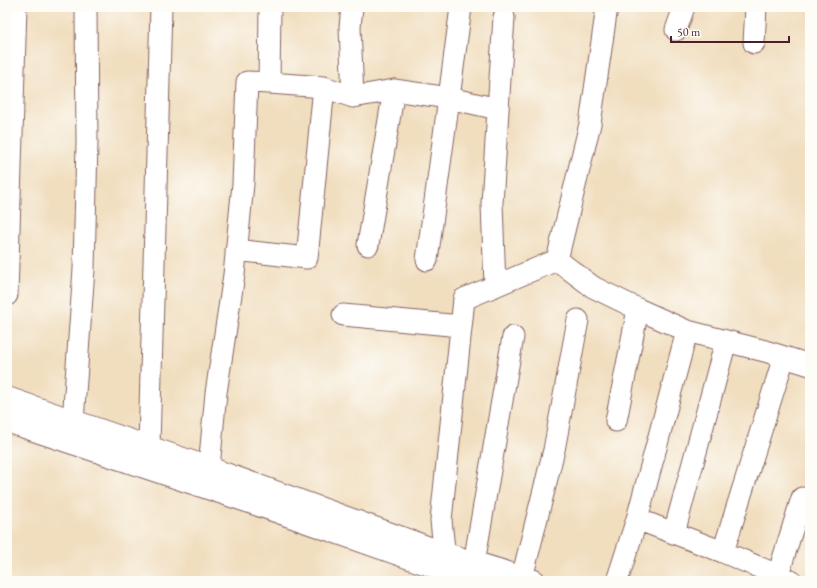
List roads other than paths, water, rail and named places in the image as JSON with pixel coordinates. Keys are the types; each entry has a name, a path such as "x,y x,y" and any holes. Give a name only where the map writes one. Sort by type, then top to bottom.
{"main road":[{"path":"7,398 209,468 446,569"},
{"path":"7,421 446,569 528,579"}],"street":[{"path":"7,295 16,7"},
{"path":"73,421 84,269 86,7"},
{"path":"149,446 161,7"},
{"path":"269,83 270,7"},
{"path":"352,7 350,27 353,97"},
{"path":"427,260 461,7"},
{"path":"557,260 590,124 607,7"},
{"path":"676,30 684,7"},
{"path":"754,43 756,7"},
{"path":"494,286 492,202 504,17"},
{"path":"209,468 216,393 236,250 243,184 247,82 324,87 353,97 394,90 449,98 498,108"},
{"path":"236,250 307,258 324,87"},
{"path":"368,245 394,90"},
{"path":"446,569 441,520 464,298 557,260"},
{"path":"557,260 593,286 638,309 687,331 810,365"},
{"path":"616,421 638,309"},
{"path":"343,315 461,326"},
{"path":"528,579 578,320"},
{"path":"617,581 638,519 687,331"},
{"path":"479,572 513,337"},
{"path":"674,533 726,341"},
{"path":"723,552 784,357"},
{"path":"638,519 785,578 802,498"}]}
